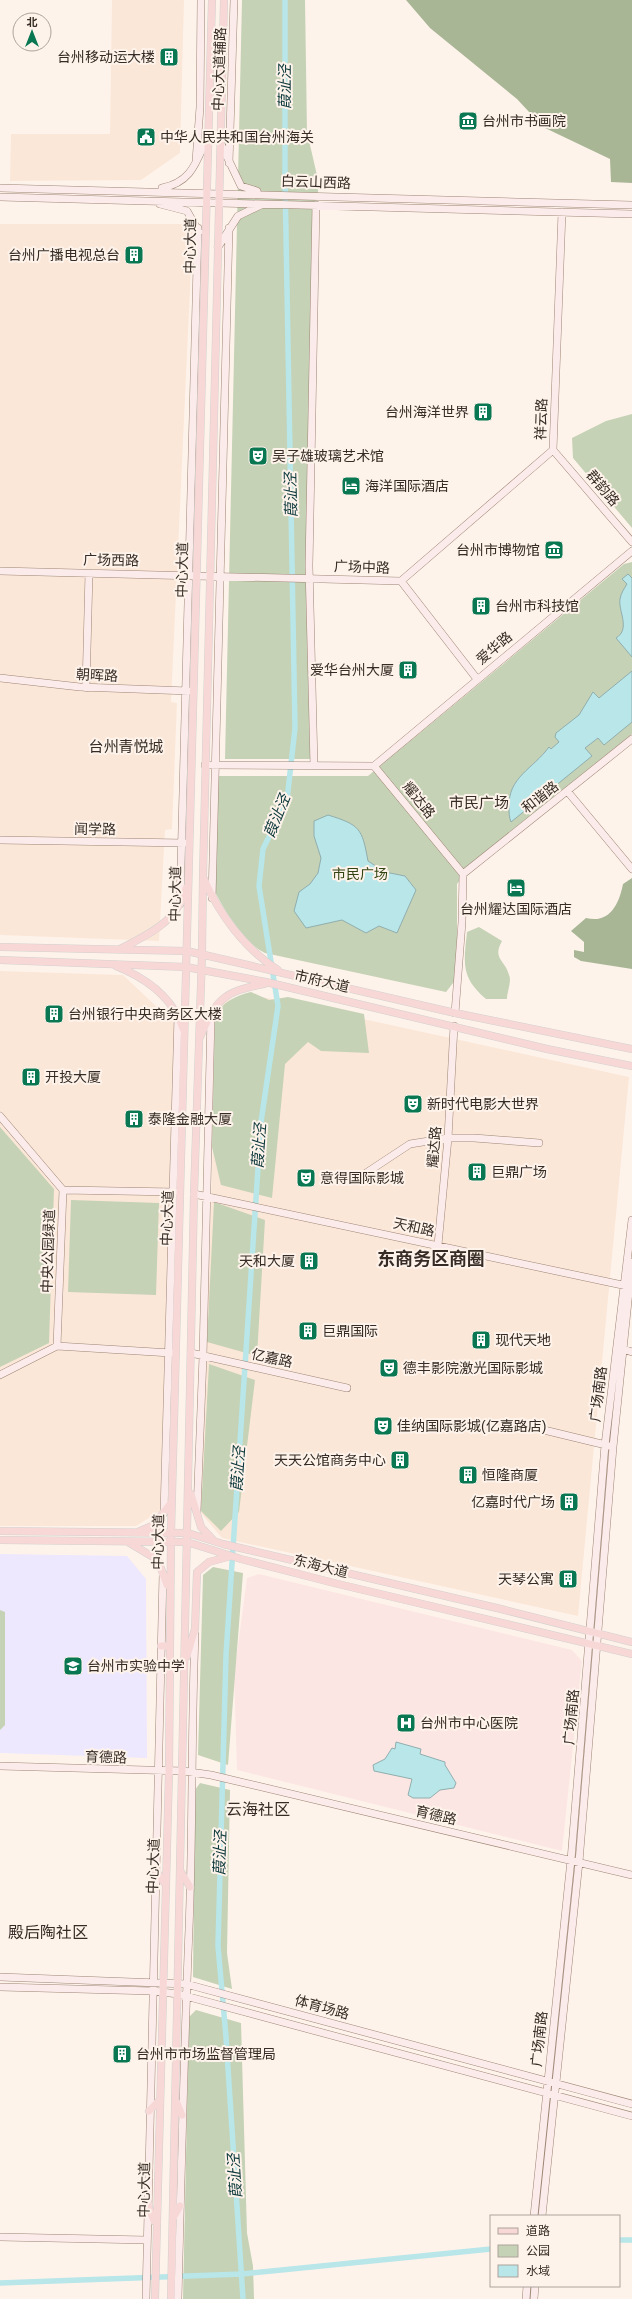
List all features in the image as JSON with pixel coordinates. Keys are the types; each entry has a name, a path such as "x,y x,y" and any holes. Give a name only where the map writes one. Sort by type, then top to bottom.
{"main road":[{"name":"中心大道辅路","path":"196,161 201,0"},
{"name":"中心大道","path":"155,2296 169,1772 172,1353 180,1192 185,1034 203,250 212,0"},
{"name":"中心大道","path":"175,2296 173,2218 194,1194 198,1040 202,971 202,875 224,0"},
{"name":"中心大道辅路","path":"229,164 234,0"},
{"name":"中心大道","path":"149,191 173,186 190,175 207,138"},
{"name":"中心大道","path":"221,144 229,164 241,186 265,194"},
{"name":"白云山西路","path":"0,188 220,192 632,205"},
{"name":"白云山西路","path":"0,197 270,203 632,214"},
{"name":"白云山西路","path":"144,200 188,212 198,228 203,250"},
{"name":"中心大道","path":"218,246 238,216 270,203"},
{"path":"314,766 307,578 316,205"},
{"name":"祥云路","path":"401,581 553,450 562,212"},
{"path":"180,906 198,228"},
{"path":"212,898 222,576 229,228"},
{"name":"群韵路","path":"553,450 632,542"},
{"name":"爱华路","path":"374,766 632,551"},
{"name":"广场西路","path":"0,571 222,576"},
{"path":"86,688 89,573"},
{"name":"广场中路","path":"222,576 401,581 477,679"},
{"name":"朝晖路","path":"0,678 86,688 193,691"},
{"name":"和谐路","path":"463,874 568,792 632,739"},
{"path":"205,765 374,766"},
{"name":"耀达路","path":"374,766 463,874"},
{"path":"568,792 632,869"},
{"name":"闻学路","path":"0,840 189,843"},
{"path":"455,1013 462,922 463,874"},
{"path":"202,875 212,898 232,926 260,959 284,973"},
{"path":"118,950 152,933 170,919 180,906 189,876"},
{"name":"市府大道","path":"0,947 187,951 455,1013 632,1049"},
{"name":"市府大道","path":"0,960 186,967 270,983 454,1026 546,1050 632,1066"},
{"path":"112,964 149,982 172,1006 178,1016 185,1034"},
{"path":"198,1040 214,1007 228,994 240,988 270,983"},
{"path":"197,1512 203,1356 211,1012"},
{"path":"164,1513 172,1353 172,1192 178,1016"},
{"name":"耀达路","path":"438,1245 448,1138 454,1026"},
{"name":"中央公园绿道","path":"0,1116 63,1190 58,1346"},
{"path":"363,1175 410,1144 448,1138 496,1139 539,1143"},
{"path":"63,1190 180,1192"},
{"name":"天和路","path":"194,1194 627,1286"},
{"name":"广场南路","path":"609,1446 623,1349 632,1220"},
{"name":"广场南路","path":"551,2082 579,1862 609,1446 627,1286 632,1262"},
{"path":"0,1374 58,1346 172,1353"},
{"path":"623,1349 632,1352"},
{"name":"亿嘉路","path":"191,1353 347,1388"},
{"path":"514,1423 609,1446"},
{"path":"189,1489 201,1527 214,1542"},
{"path":"130,1533 154,1525 172,1503"},
{"name":"东海大道","path":"0,1531 188,1533 214,1542 632,1642"},
{"name":"东海大道","path":"0,1540 187,1542 241,1559 632,1654"},
{"path":"126,1541 158,1560 163,1570 170,1598"},
{"path":"175,2272 180,2206 190,1887 191,1772 194,1714 197,1572 209,1562 231,1556"},
{"path":"146,2296 149,2111 159,1771 163,1570"},
{"path":"185,1662 195,1628"},
{"name":"广场南路","path":"542,2215 550,2094 571,1860 594,1645"},
{"path":"161,1646 170,1646"},
{"name":"育德路","path":"0,1766 169,1772 183,1771 211,1775 632,1875"},
{"path":"181,1870 190,1887"},
{"path":"156,1871 166,1885"},
{"name":"体育场路","path":"0,1977 178,1982 632,2104"},
{"path":"0,1987 152,1991 178,1994 632,2116"},
{"name":"广场南路","path":"534,2215 550,2094"},
{"path":"176,2100 182,2116"},
{"path":"149,2111 159,2102"},
{"path":"148,2205 156,2225"},
{"path":"173,2218 180,2206"},
{"path":"0,2237 147,2240"},
{"path":"526,2299 527,2287"},
{"path":"534,2299 535,2287"}],"shaded area":[{"path":"112,0 184,0 180,153 141,180 10,181 11,134 110,134"},
{"path":"0,224 193,224 171,702 177,703 172,829 165,830 159,941 0,935"},
{"path":"0,971 123,975 176,1025 160,1511 136,1526 0,1526"},
{"path":"258,996 629,1077 578,1616 222,1538 200,1512 218,1001"},
{"name":"台州市实验中学","path":"0,1554 127,1556 146,1579 147,1758 0,1753"},
{"name":"台州市中心医院","path":"259,1574 572,1650 582,1661 562,1851 237,1770 234,1675 247,1578"}],"green space":[{"path":"242,0 305,0 307,132 319,184 316,205 309,566 314,759 225,759"},
{"path":"406,0 632,0 632,183 611,182 610,159 543,127 517,99 430,28"},
{"path":"632,414 632,528 573,458 572,438 606,421"},
{"name":"市民广场","path":"632,562 632,734 473,862 457,884 457,978 446,992 265,953 257,949 236,926 214,890 217,776 368,776 624,564"},
{"path":"632,878 632,969 581,961 574,957 574,950 584,952 584,942 571,931 586,918 601,918 612,911 619,899 623,884"},
{"path":"479,927 502,941 498,952 500,959 510,977 507,999 486,999 478,991 468,976 465,961 467,932"},
{"path":"251,992 269,1000 288,997 364,1014 369,1053 321,1051 308,1042 285,1064 272,1198 221,1185 212,1147 215,1017 221,1007 230,1000"},
{"path":"0,1127 54,1189 49,1343 0,1367"},
{"path":"71,1200 159,1203 156,1295 68,1292"},
{"path":"214,1202 265,1220 257,1356 207,1342"},
{"path":"209,1364 255,1380 239,1512 221,1531 201,1511"},
{"path":"213,1567 243,1573 228,1765 198,1755 203,1575"},
{"path":"0,1610 5,1612 5,1725 0,1730"},
{"path":"200,1783 230,1790 227,1953 232,1989 193,1977 195,1790"},
{"path":"196,2010 241,2023 247,2233 253,2266 254,2299 183,2299 189,2017"}],"water":[{"path":"628,574 632,578 632,657 616,638 623,630 620,599 627,584 622,579"},
{"path":"632,671 632,722 604,745 598,738 585,748 592,756 511,822 509,813 510,797 517,781 549,747 551,749 559,742 555,737 556,733 579,715 593,692 599,698"},
{"path":"328,815 339,818 358,829 364,841 368,861 385,872 405,876 416,890 397,933 379,926 366,933 342,920 306,928 294,911 299,892 310,884 318,873 321,858 314,836 314,821"},
{"path":"396,1742 421,1749 420,1754 445,1762 445,1765 456,1783 454,1788 440,1790 430,1798 413,1798 408,1795 412,1779 374,1771 373,1765 385,1759 392,1748 395,1749"}],"waterway":[{"name":"葭沚泾","path":"243,2299 226,2037 218,1946 226,1655 261,1122 278,1006 259,886 263,849 287,800 295,728 285,180 285,0"},
{"path":"620,2240 632,2240"},
{"path":"0,2283 242,2274 490,2249"}],"place":[{"name":"台州移动运大楼","path":"169,57"},
{"name":"台州市书画院","path":"468,121"},
{"name":"中华人民共和国台州海关","path":"146,137"},
{"name":"台州广播电视总台","path":"134,255"},
{"name":"台州海洋世界","path":"483,412"},
{"name":"吴子雄玻璃艺术馆","path":"258,456"},
{"name":"海洋国际酒店","path":"351,486"},
{"name":"台州市博物馆","path":"554,550"},
{"name":"台州市科技馆","path":"481,606"},
{"name":"爱华台州大厦","path":"408,670"},
{"name":"台州耀达国际酒店","path":"516,888"},
{"name":"台州银行中央商务区大楼","path":"54,1014"},
{"name":"开投大厦","path":"31,1077"},
{"name":"新时代电影大世界","path":"413,1104"},
{"name":"泰隆金融大厦","path":"134,1119"},
{"name":"巨鼎广场","path":"477,1172"},
{"name":"意得国际影城","path":"306,1178"},
{"name":"天和大厦","path":"309,1261"},
{"name":"巨鼎国际","path":"308,1331"},
{"name":"现代天地","path":"481,1340"},
{"name":"德丰影院激光国际影城","path":"389,1368"},
{"name":"佳纳国际影城(亿嘉路店)","path":"383,1426"},
{"name":"天天公馆商务中心","path":"400,1460"},
{"name":"恒隆商厦","path":"468,1475"},
{"name":"亿嘉时代广场","path":"569,1502"},
{"name":"天琴公寓","path":"568,1579"},
{"name":"台州市实验中学","path":"73,1666"},
{"name":"台州市中心医院","path":"406,1723"},
{"name":"台州市市场监督管理局","path":"122,2054"}],"district":[{"name":"台州青悦城","path":"126,747"},
{"name":"市民广场","path":"479,803"},
{"name":"东商务区商圈","path":"431,1259"},
{"name":"云海社区","path":"258,1809"},
{"name":"殿后陶社区","path":"48,1932"}]}
